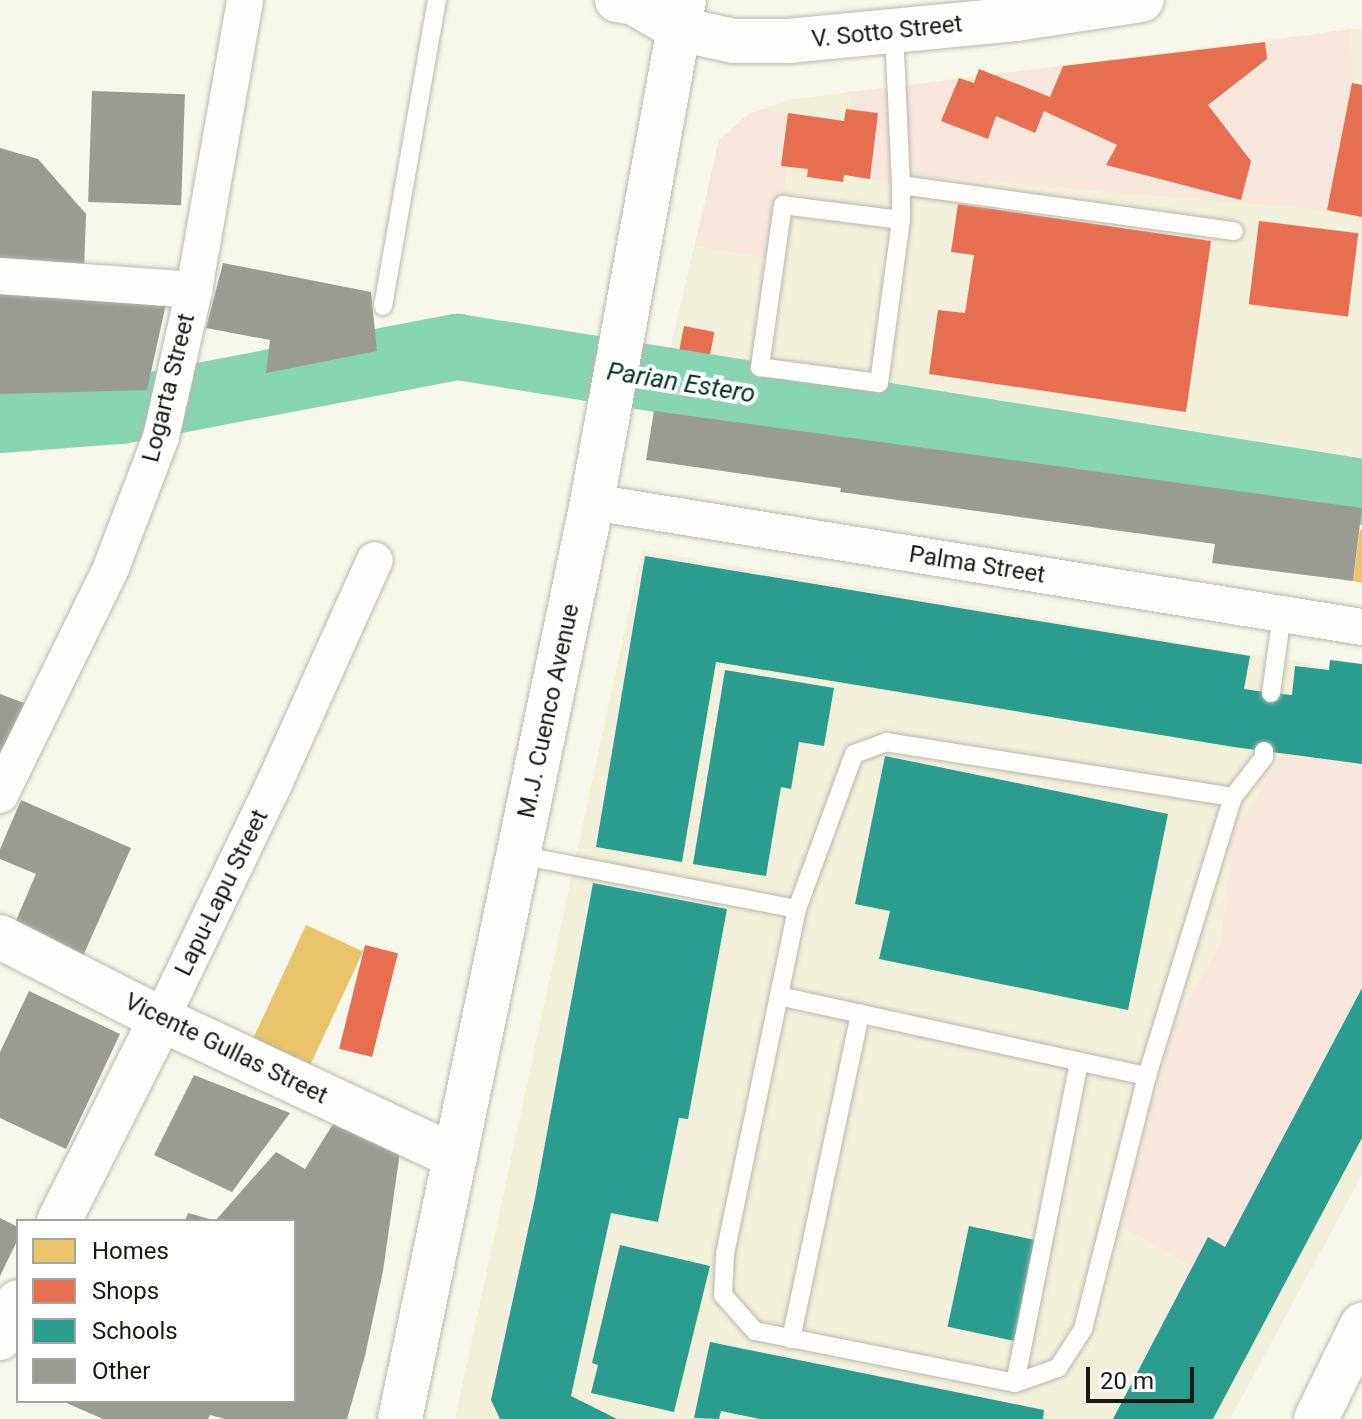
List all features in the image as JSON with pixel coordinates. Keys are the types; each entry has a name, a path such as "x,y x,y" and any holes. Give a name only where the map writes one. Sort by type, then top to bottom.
{"main road":[{"name":"V. Sotto Street","path":"617,0 681,15 734,41 894,31 1016,19 1142,0"},
{"name":"M.J. Cuenco Avenue","path":"400,1419 592,502 681,15"},
{"name":"Vicente Gullas Street","path":"0,937 161,1019 455,1157"},
{"name":"Lapu-Lapu Street","path":"60,1219 161,1019"},
{"path":"0,1338 16,1306"},
{"path":"1316,1419 1362,1325"},
{"path":"1293,1419 1339,1375"}],"street":[{"name":"Logarta Street","path":"0,795 101,593 161,437 194,290 245,0"},
{"path":"0,276 194,290"},
{"name":"Palma Street","path":"592,502 1362,627"},
{"name":"Lapu-Lapu Street","path":"161,1019 275,782 375,560"}],"lane":[{"path":"383,306 437,0"},
{"path":"894,31 901,220 879,383 760,367 783,205 901,220"},
{"path":"901,185 1234,231"},
{"path":"1271,693 1282,615"},
{"path":"1233,797 887,742 854,754 797,909 725,1255 723,1295 755,1331 1015,1383 1058,1368 1083,1329 1147,1076 1233,797 1264,757 1264,751"},
{"path":"519,855 797,909"},
{"path":"779,996 1147,1076"},
{"path":"791,1339 860,1013"},
{"path":"1015,1383 1079,1062"}],"shaded area":[{"path":"1362,28 1362,483 665,372 719,140 749,114 787,100"},
{"path":"1351,29 1352,83 1327,210 914,175 904,86 1063,66 1045,111 1117,145 1107,165 1240,200 1251,161 1208,105 1267,59 1265,42"},
{"path":"889,88 895,182 870,179 878,114 851,110 847,92"},
{"path":"763,109 788,113 781,166 787,167 775,260 695,245 719,140 749,114"},
{"path":"665,372 1362,483 1362,507 654,411"},
{"path":"642,550 1362,673 1362,1175 1230,1419 455,1419"},
{"path":"1283,754 1362,764 1362,988 1225,1247 1208,1237 1193,1267 1121,1226 1174,1028 1221,942 1233,834"}],"building: Homes":[{"path":"1362,530 1362,583 1353,581"},
{"path":"306,925 363,952 310,1065 253,1038"}],"building: Shops":[{"path":"1265,42 1267,59 1208,105 1251,161 1241,200 1106,165 1117,145 1044,111 1035,133 996,116 988,139 941,121 959,78 974,83 979,69 1050,97 1063,66"},
{"path":"1352,83 1362,85 1362,217 1327,210"},
{"path":"846,109 878,113 870,179 844,175 843,182 807,177 808,169 781,166 788,113 844,121"},
{"path":"958,204 1211,241 1186,412 929,374 938,310 965,313 974,255 951,252"},
{"path":"1259,221 1358,233 1348,317 1249,304"},
{"path":"684,326 714,332 705,379 675,373"},
{"path":"365,945 398,953 372,1057 339,1049"}],"building: Schools":[{"path":"645,556 1250,656 1244,689 1292,695 1295,666 1329,670 1330,660 1362,664 1362,764 1234,747 716,662 682,862 596,847"},
{"path":"725,670 834,688 824,746 799,742 791,789 781,787 766,876 693,864"},
{"path":"885,756 1168,814 1128,1010 879,959 890,911 855,904"},
{"path":"593,883 727,909 688,1119 679,1118 658,1222 611,1213 571,1396 617,1419 500,1419 491,1400 535,1198"},
{"path":"1362,988 1362,1138 1213,1419 1113,1419 1208,1237 1225,1247"},
{"path":"969,1226 1038,1241 1017,1342 948,1327"},
{"path":"620,1245 710,1266 674,1412 591,1393 598,1365 592,1363"},
{"path":"710,1342 1044,1410 1043,1419 760,1419 721,1411 719,1419 694,1418"}],"building: Other":[{"path":"92,91 185,94 181,205 88,202"},
{"path":"0,148 38,159 86,214 84,272 0,264"},
{"path":"223,263 371,292 377,351 266,373 270,340 206,328"},
{"path":"0,289 166,304 147,390 0,394"},
{"path":"654,411 1362,508 1353,581 1212,563 1215,544 840,492 841,488 646,460"},
{"path":"0,694 27,704 0,753"},
{"path":"21,800 131,848 83,956 14,925 36,874 0,859 0,849"},
{"path":"29,991 120,1034 66,1149 0,1118 0,1052"},
{"path":"194,1075 290,1113 232,1192 154,1155"},
{"path":"338,1116 400,1152 383,1271 365,1356 347,1419 225,1419 210,1415 208,1419 103,1419 67,1403 296,1403 296,1219 217,1219 276,1152 305,1169"},
{"path":"188,1213 209,1219 186,1219"},
{"path":"0,1218 16,1226 16,1243 0,1276"}],"waterway":[{"name":"Parian Estero","path":"0,420 121,411 458,347 1362,492"}]}
